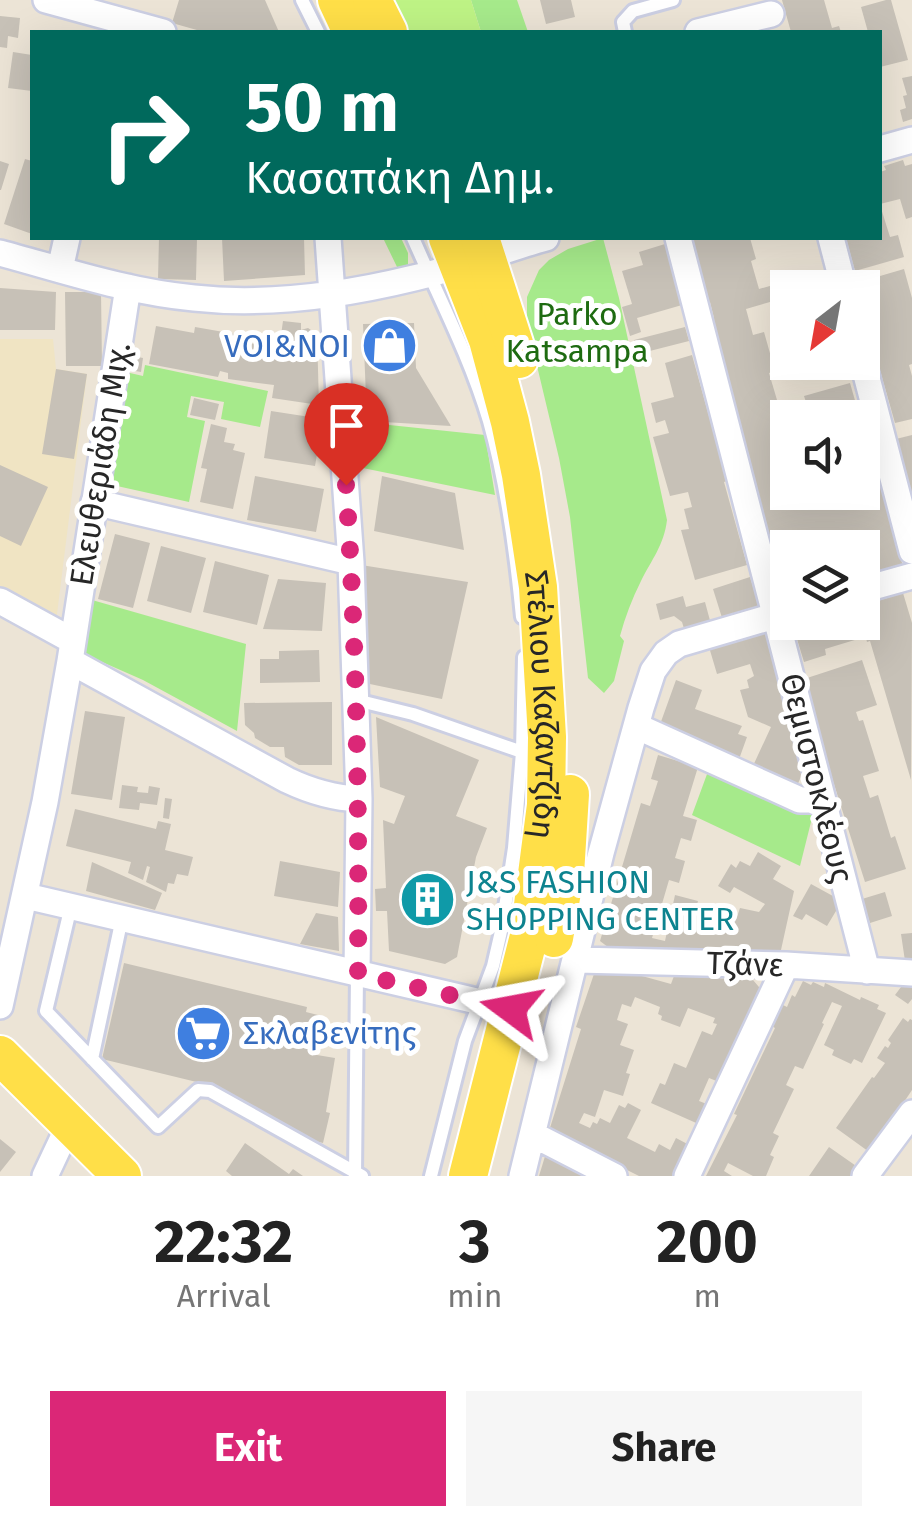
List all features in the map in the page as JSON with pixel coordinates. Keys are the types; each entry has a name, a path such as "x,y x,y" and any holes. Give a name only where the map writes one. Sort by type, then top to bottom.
{"main road":[{"path":"337,0 351,30"},
{"path":"372,0 387,30"},
{"name":"Στέλιου Καζαντζίδη","path":"461,254 488,340 521,474 538,587 535,679 548,758 535,902 496,1005 468,1176"},
{"name":"Στέλιου Καζαντζίδη","path":"461,254 524,375 544,458 567,630 571,728 565,874 548,964 494,1176"},
{"path":"0,1055 122,1176"}],"street":[{"path":"56,1 109,25 148,30"},
{"path":"707,30 772,16"},
{"path":"882,148 912,140"},
{"path":"60,269 67,240"},
{"path":"328,240 351,562 359,799 358,974"},
{"path":"0,253 128,286 191,298 240,300 332,293 461,254 535,240"},
{"name":"Θεμιστοκλέους","path":"679,240 770,574"},
{"path":"832,240 839,270"},
{"name":"Ελευθεριάδη Μιχ.","path":"0,1006 45,802 128,286"},
{"path":"867,380 912,551"},
{"path":"94,502 351,562"},
{"path":"880,585 912,576"},
{"name":"Ελευθεριάδη Μιχ.","path":"0,601 71,651"},
{"path":"522,1176 602,853 653,670 666,652 679,644 770,617"},
{"name":"Θεμιστοκλέους","path":"787,640 867,970"},
{"path":"71,651 286,780 317,793 359,799"},
{"path":"636,726 800,800 823,800"},
{"path":"26,896 496,1005"},
{"name":"Τζάνε","path":"577,960 786,964 912,973"},
{"path":"686,1176 786,964"},
{"path":"865,1176 912,1113"},
{"path":"45,1176 69,1125"},
{"path":"534,1135 614,1176"}],"lane":[{"path":"302,0 317,30"},
{"path":"625,30 623,22 630,12 674,0"},
{"path":"419,240 461,254 469,365 488,420 504,495 522,625"},
{"path":"431,1176 465,1041 496,1005 493,966 510,882 522,752 535,679 523,640"},
{"path":"356,700 428,719 522,752"},
{"path":"72,906 46,1011 158,1126 198,1090 210,1092 358,1175 358,974"},
{"path":"92,1060 122,918"}],"shaded area":[{"path":"0,339 53,339 56,369 87,374 56,622 0,591"}],"green space":[{"path":"388,0 471,0 480,30 401,30"},
{"path":"471,0 517,0 527,30 480,30"},
{"path":"384,240 402,240 408,266 398,269"},
{"name":"Parko Katsampa","path":"604,240 667,520 660,544 626,615 614,681 604,693 588,678 570,517 527,324 527,297 539,270 568,249"},
{"path":"145,365 268,391 260,427 221,419 224,402 191,396 187,417 205,421 189,502 108,484 130,373 143,376"},
{"path":"351,421 485,435 495,495 353,466"},
{"path":"92,600 246,644 237,731 143,680 84,654"},
{"path":"710,766 813,814 800,866 692,815"}],"building":[{"path":"179,0 265,0 278,30 197,30 172,23"},
{"path":"540,0 571,0 575,17 546,24"},
{"path":"782,0 824,0 832,28 839,26 840,30 790,30"},
{"path":"891,0 908,60 882,66 882,30 867,30 861,7"},
{"path":"0,16 20,18 18,38 8,36 7,48 0,47"},
{"path":"13,52 30,55 30,91 8,88"},
{"path":"912,76 912,119 903,122 900,110 906,108 903,96 907,95 902,78"},
{"path":"25,159 30,160 30,233 4,224"},
{"path":"903,160 905,166 912,164 912,217 906,219 900,199 882,204 884,166"},
{"path":"0,161 9,164 1,190 0,190"},
{"path":"882,211 890,237 898,235 904,257 855,270 847,240 882,240"},
{"path":"159,240 197,240 196,280 158,279"},
{"path":"222,240 304,240 305,275 224,281"},
{"path":"687,240 751,240 756,259 751,261 759,289 770,286 770,302 746,309 753,335 764,332 770,353 770,380 777,400 770,400 770,510 880,510 880,485 904,570 880,577 880,530 770,530 770,545 706,320 714,318 710,302 705,303"},
{"path":"665,244 682,305 637,318 641,332 630,336 622,307 632,304 622,271 643,265 639,252"},
{"path":"904,269 912,298 912,419 895,423 880,370 880,276"},
{"path":"0,288 56,292 55,330 0,330"},
{"path":"65,292 101,292 102,366 66,366"},
{"path":"283,321 301,323 301,330 308,328 317,334 319,405 272,398 274,385 228,379 228,373 220,371 218,377 149,364 156,326 194,333 195,327 235,334 233,341 255,344 256,337 275,340 276,334 281,335"},
{"path":"414,323 416,368 451,426 367,421 363,324"},
{"path":"685,327 689,341 638,354 634,340"},
{"path":"692,355 747,565 695,580 681,530 689,529 684,509 692,507 688,492 670,496 653,437 669,433 665,420 656,423 651,403 674,397 665,363"},
{"path":"133,356 143,358 141,372 130,370"},
{"path":"56,369 87,374 74,459 42,454"},
{"path":"850,383 855,400 805,400 804,396"},
{"path":"194,398 219,404 215,420 190,415"},
{"path":"271,411 323,419 315,466 264,458"},
{"path":"211,424 227,428 224,442 235,444 233,450 245,453 233,509 200,502 207,469 201,468"},
{"path":"912,435 912,493 911,493 896,439"},
{"path":"0,465 48,487 21,546 0,536"},
{"path":"255,476 324,489 316,532 247,520"},
{"path":"382,476 455,493 464,550 374,531"},
{"path":"115,534 150,543 133,608 98,599"},
{"path":"161,546 206,558 191,613 147,601"},
{"path":"215,561 269,575 257,625 203,612"},
{"path":"361,565 468,582 442,699 365,683"},
{"path":"750,577 760,610 723,621 713,589"},
{"path":"278,579 326,583 322,631 263,629"},
{"path":"903,593 912,623 911,780 870,641 866,640 880,640 880,600"},
{"path":"683,596 686,607 705,602 712,628 686,635 682,622 674,616 660,620 656,604"},
{"path":"768,629 804,770 796,788 752,768 771,727 748,717 740,690 749,688 747,680 754,676 750,664 717,674 709,647"},
{"path":"797,640 855,640 825,649 826,655 804,662"},
{"path":"319,650 320,682 260,683 260,659 279,659 279,651"},
{"path":"862,660 877,705 856,712 859,721 863,720 879,771 863,776 870,798 878,795 891,838 895,836 906,869 865,882 801,680"},
{"path":"676,680 702,690 695,709 742,726 738,734 747,737 738,762 725,758 727,752 658,730"},
{"path":"332,702 332,765 299,765 285,757 284,747 270,747 255,738 245,725 244,703"},
{"path":"85,711 125,717 112,800 71,794"},
{"path":"376,717 479,760 456,816 487,828 476,857 457,957 445,964 389,951 387,911 376,911 375,889 386,888 383,820 394,824 405,796 380,787"},
{"path":"658,755 698,767 683,816 697,820 691,841 681,838 675,858 685,861 679,883 669,880 652,938 665,941 675,895 698,901 696,908 737,917 740,908 759,912 765,904 734,887 730,893 718,886 731,864 736,868 740,861 750,866 758,852 781,866 773,879 794,891 779,959 730,949 729,954 707,949 705,955 617,954 600,941 641,803 650,806 658,781 651,779"},
{"path":"122,785 148,793 149,786 160,788 157,805 140,803 139,810 119,808"},
{"path":"165,798 172,799 169,819 163,818"},
{"path":"75,809 156,829 158,821 171,824 165,850 193,857 188,876 177,874 166,892 146,882 150,867 147,866 143,880 128,873 131,862 66,846"},
{"path":"280,861 340,872 338,907 274,896"},
{"path":"92,862 162,893 155,910 86,891"},
{"path":"811,884 842,901 827,926 806,914 802,920 793,916"},
{"path":"885,892 892,916 870,923 862,899"},
{"path":"316,913 338,917 339,951 300,944"},
{"path":"912,933 912,961 905,961 901,934"},
{"path":"124,963 307,1007 306,1012 326,1017 317,1055 335,1058 323,1143 296,1136 209,1085 102,1059"},
{"path":"595,971 671,984 674,976 753,980 764,993 724,1084 709,1078 699,1101 712,1106 703,1126 651,1103 660,1083 665,1085 674,1063 686,1068 702,1031 712,1035 717,1024 713,1023 715,1018 688,1008 680,1027 661,1020 660,1007 635,997 631,1007 622,1004 617,1020 628,1024 620,1045 634,1050 623,1096 604,1090 595,1117 584,1113 579,1123 590,1128 600,1118 610,1123 619,1105 625,1108 628,1103 641,1110 627,1138 655,1152 659,1144 670,1150 676,1138 695,1148 680,1176 639,1176 549,1131"},
{"path":"803,981 824,987 825,983 879,1005 877,1009 886,1013 862,1063 854,1059 851,1064 832,1055 834,1050 824,1045 842,1006 832,1002 803,1069 795,1066 786,1085 794,1089 773,1133 779,1136 766,1176 753,1176 728,1163 724,1171 732,1176 706,1176 775,1028 770,1025 781,1004 787,1007"},
{"path":"904,983 912,983 908,1004 895,995"},
{"path":"903,1018 912,1020 912,1090 904,1102 907,1104 872,1154 836,1128 885,1063 877,1058 885,1046 888,1048 888,1040"},
{"path":"0,1139 16,1152 0,1172"},
{"path":"245,1143 289,1174 293,1169 303,1176 232,1176 226,1171"},
{"path":"829,1147 859,1168 853,1176 809,1176"},
{"path":"546,1153 596,1176 539,1176"}],"place":[{"name":"VOI&NOI","path":"389,346"},
{"name":"J&S FASHION SHOPPING CENTER","path":"427,900"},
{"name":"Σκλαβενίτης","path":"204,1033"}],"route":[{"path":"346,485 359,799 358,974 511,1009"}]}
